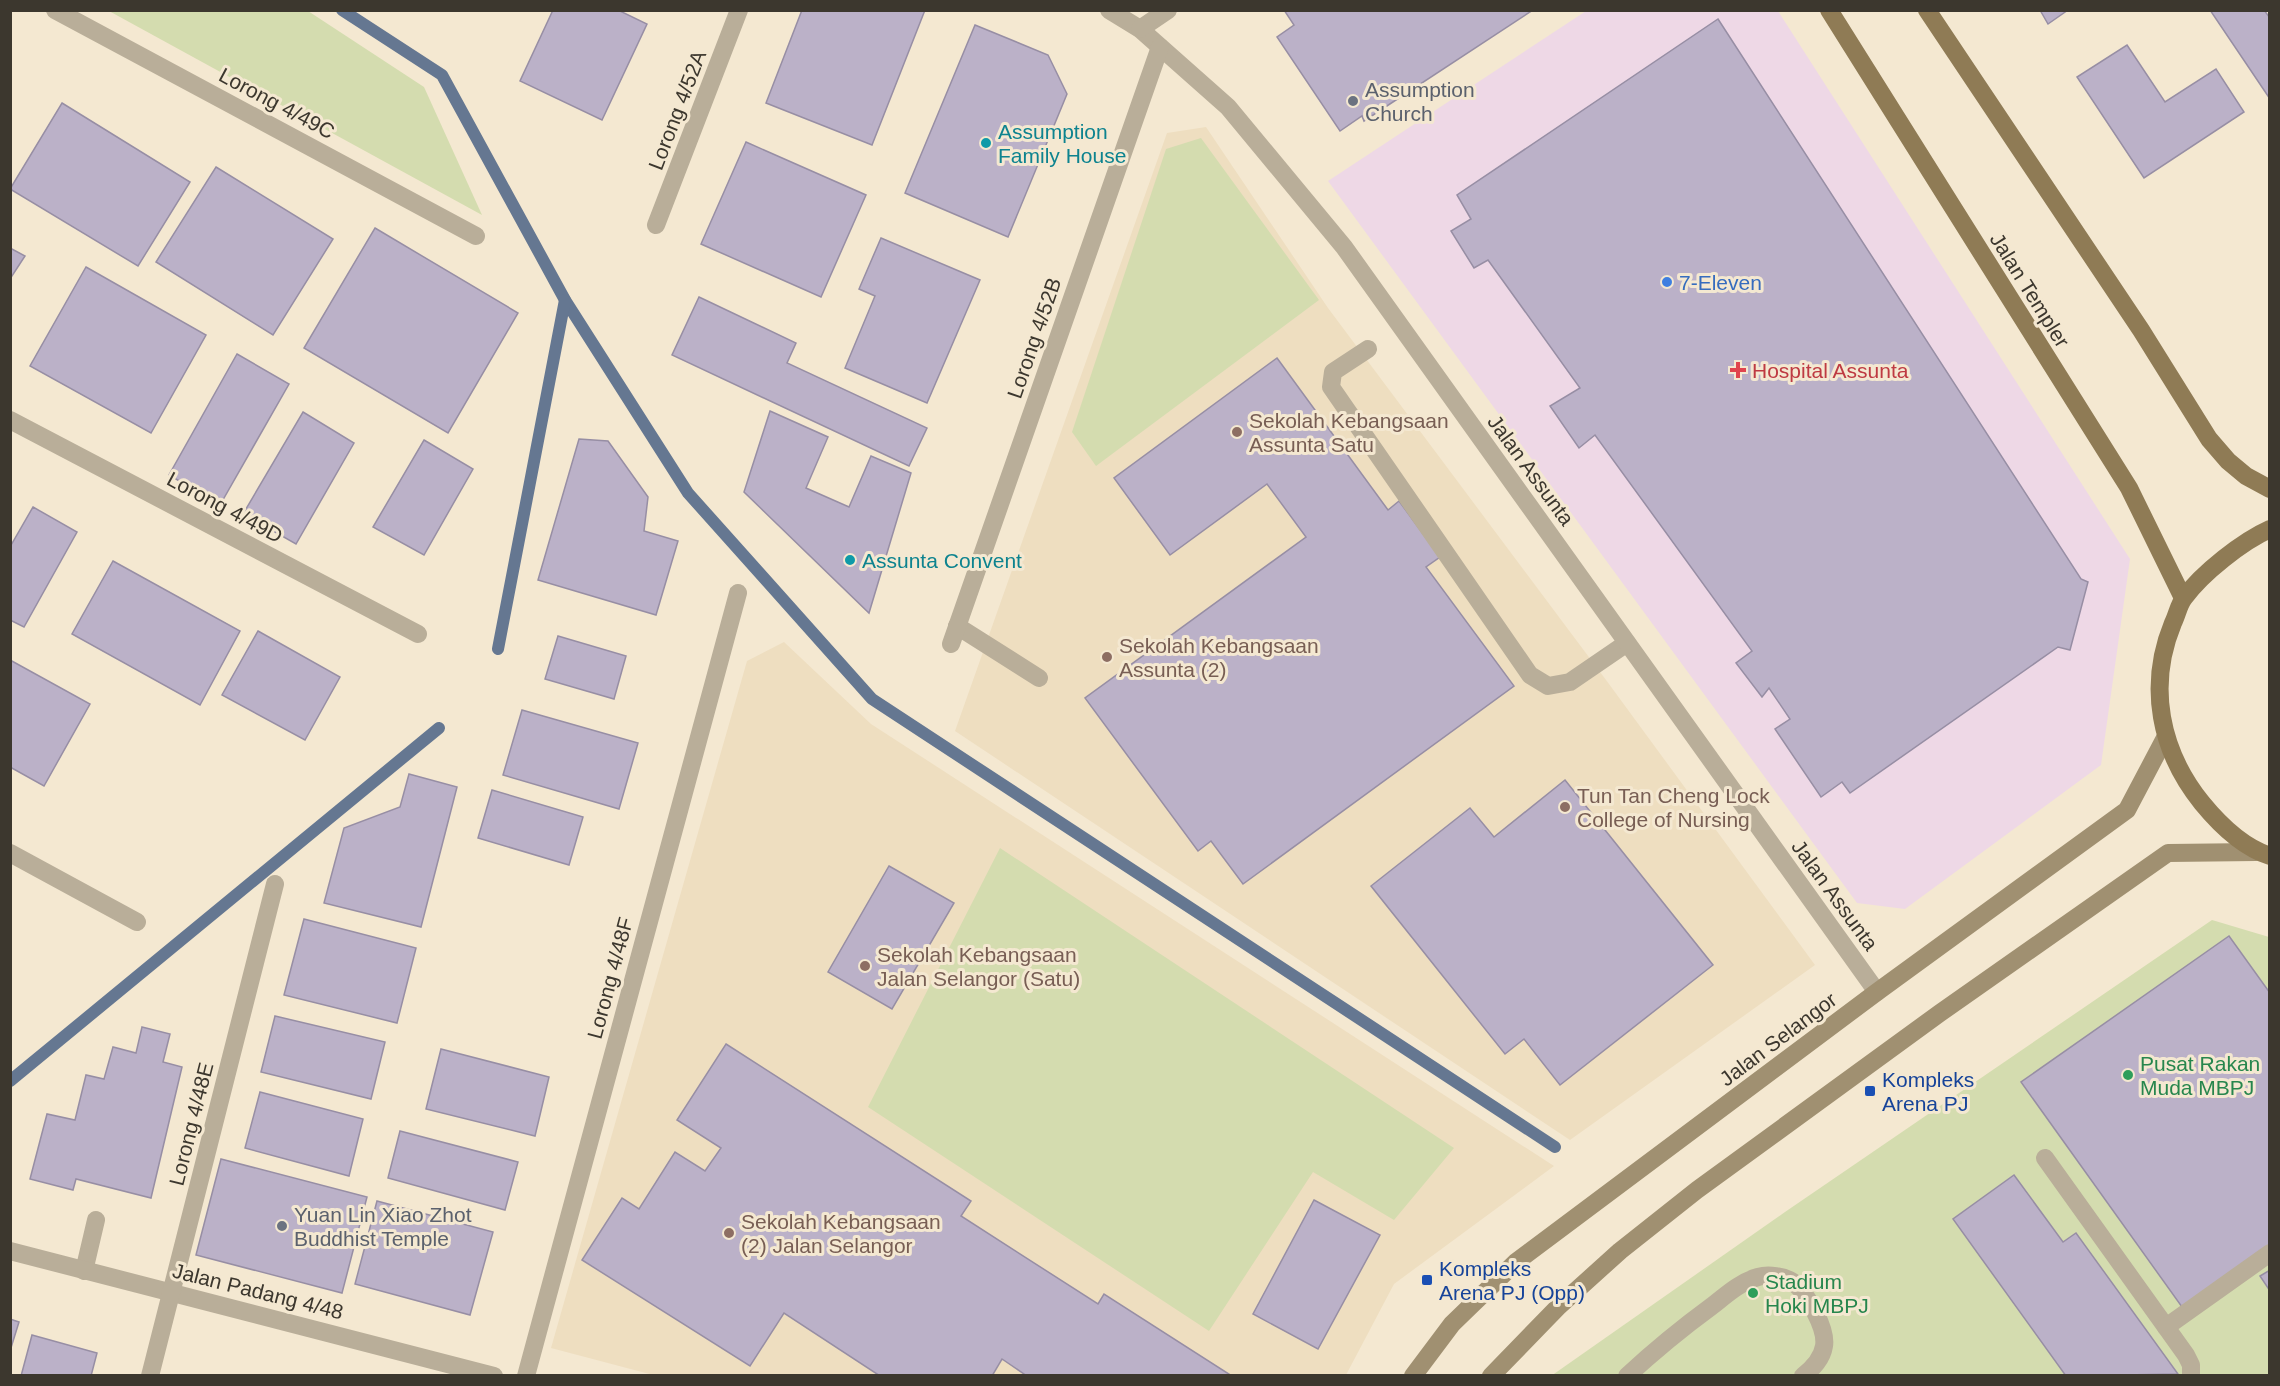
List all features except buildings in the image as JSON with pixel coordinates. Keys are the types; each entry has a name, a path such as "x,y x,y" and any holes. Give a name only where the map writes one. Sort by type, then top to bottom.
{"main road":[{"name":"Jalan Templer","path":"1828,10 2129,488 2184,598"},
{"path":"1927,10 2141,330 2209,440 2228,461 2246,476 2270,489"},
{"path":"2263,854 2218,823 2187,785 2165,738 2159,690 2165,643 2184,598 2222,560 2270,529"},
{"name":"Jalan Selangor","path":"1413,1376 1452,1324 1516,1262 1877,992 2127,810 2165,738"},
{"path":"1491,1376 1558,1306 1620,1251 1697,1190 1940,1013 2168,853 2263,854"}],"street":[{"name":"Lorong 4/49C","path":"55,10 476,236"},
{"name":"Lorong 4/52A","path":"656,225 740,10"},
{"name":"Jalan Assunta","path":"1109,10 1140,28 1228,107 1344,247 1877,992"},
{"path":"1140,28 1168,10"},
{"name":"Lorong 4/52B","path":"951,644 1160,47"},
{"path":"1368,349 1333,372 1331,387 1530,675 1548,686 1570,682 1627,643"},
{"name":"Lorong 4/49D","path":"10,420 418,634"},
{"name":"Lorong 4/48F","path":"526,1376 738,593"},
{"path":"957,626 1039,678"},
{"path":"10,853 137,922"},
{"name":"Lorong 4/48E","path":"150,1376 275,884"},
{"path":"2044,1158 2186,1355 2191,1365 2191,1376"},
{"path":"84,1271 96,1220"},
{"name":"Jalan Padang 4/48","path":"10,1251 494,1376"},
{"path":"2166,1327 2270,1253"},
{"path":"1627,1376 1677,1332 1736,1287 1758,1277 1767,1276 1779,1276 1792,1281 1802,1292 1823,1329 1825,1344 1821,1355 1816,1364 1803,1376"}],"shaded area":[{"name":"Hospital Assunta","path":"1586,11 1778,11 2130,559 2101,765 1905,909 1857,903 1328,181"},
{"path":"1206,127 1328,308 1609,684 1815,965 1570,1140 955,731 1167,133"},
{"path":"784,642 871,724 1554,1166 1394,1284 1346,1375 657,1376 551,1348 747,661"}],"green space":[{"path":"109,11 308,11 424,87 482,215"},
{"path":"1201,138 1319,300 1096,466 1072,432 1166,149"},
{"path":"1000,848 1454,1148 1394,1220 1313,1172 1209,1331 868,1107"},
{"name":"Pusat Rakan Muda MBPJ","path":"2212,920 2269,937 2269,1375 1551,1376 1785,1212"}],"waterway":[{"path":"342,10 442,75 565,300 688,493 872,699 1555,1147"},
{"path":"498,649 565,300"},
{"path":"10,1081 439,728"}],"place":[{"name":"Assumption Church","path":"1353,101"},
{"name":"Assumption Family House","path":"986,143"},
{"name":"7-Eleven","path":"1667,282"},
{"name":"Hospital Assunta","path":"1738,370"},
{"name":"Sekolah Kebangsaan Assunta Satu","path":"1237,432"},
{"name":"Assunta Convent","path":"850,560"},
{"name":"Sekolah Kebangsaan Assunta (2)","path":"1107,657"},
{"name":"Tun Tan Cheng Lock College of Nursing","path":"1565,807"},
{"name":"Sekolah Kebangsaan Jalan Selangor (Satu)","path":"865,966"},
{"name":"Pusat Rakan Muda MBPJ","path":"2128,1075"},
{"name":"Kompleks Arena PJ","path":"1870,1091"},
{"name":"Yuan Lin Xiao Zhot Buddhist Temple","path":"282,1226"},
{"name":"Sekolah Kebangsaan (2) Jalan Selangor","path":"729,1233"},
{"name":"Kompleks Arena PJ (Opp)","path":"1427,1280"},
{"name":"Stadium Hoki MBPJ","path":"1753,1293"}]}
